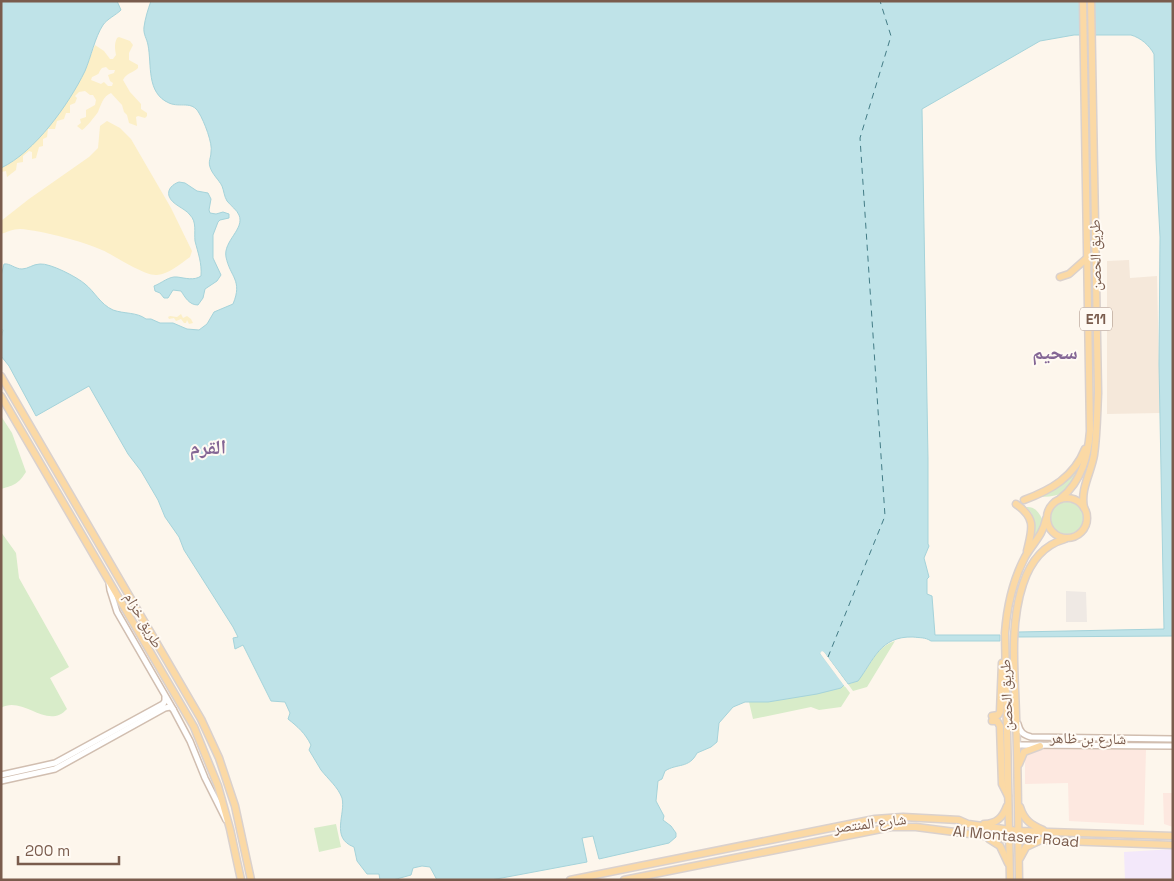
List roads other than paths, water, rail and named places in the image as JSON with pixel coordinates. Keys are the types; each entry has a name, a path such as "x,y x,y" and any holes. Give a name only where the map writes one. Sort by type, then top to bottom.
{"main road":[{"name":"طريق الحصن","path":"1061,498 1069,492 1080,474 1087,453 1090,431 1083,1"},
{"name":"طريق الحصن","path":"1084,508 1082,495 1092,463 1095,444 1098,393 1091,1"},
{"path":"1060,277 1069,274 1088,258"},
{"name":"طريق خزام","path":"1,376 191,700 219,758 236,808 251,880"},
{"name":"طريق خزام","path":"1,396 184,708 202,745 218,786 241,880"},
{"path":"1024,500 1049,490 1068,475 1082,454 1090,431"},
{"path":"1061,498 1074,499 1084,508 1088,518 1083,531 1078,536 1065,539 1053,534 1049,529 1046,519 1050,506 1061,498"},
{"path":"1016,504 1028,513 1030,519 1031,532 1026,555"},
{"name":"طريق الحصن","path":"1010,880 1004,633 1009,602 1016,577 1026,555 1043,532 1046,519"},
{"name":"طريق الحصن","path":"1019,880 1015,633 1017,614 1024,583 1031,568 1042,551 1049,545 1065,539"},
{"path":"968,824 996,822 1004,814 1009,800 1002,784 1000,726 992,718 999,713 1000,675 1005,652"},
{"path":"1005,689 1009,702 1010,742 1017,745"},
{"path":"1017,775 1020,759 1024,752 1040,746"},
{"path":"218,786 223,792 228,808 236,808"},
{"path":"1018,797 1020,810 1026,820 1034,826 1049,832"},
{"path":"873,829 890,822 889,817"},
{"name":"شارع المنتصر","path":"570,880 889,817 959,820 968,824 1018,831 1173,836"},
{"name":"Al Montaser Road","path":"624,880 873,829 891,827 916,827 1009,839 1173,845"},
{"path":"968,834 992,840 1000,846 1010,868"},
{"path":"1018,862 1026,847 1043,840"}],"street":[{"path":"109,580 117,612 190,741 205,778 230,829"},
{"path":"1,775 49,765 69,756 163,704 165,696"},
{"path":"1,781 55,769 165,708 170,707 173,709"},
{"name":"شارع بن ظاهر","path":"1016,717 1020,731 1026,736 1032,737 1173,739"},
{"path":"1106,746 1102,744 1102,741 1120,738"},
{"name":"شارع بن ظاهر","path":"1017,745 1173,746"}],"water":[{"path":"1,1 117,1 121,10 103,25 85,71 70,98 50,126 26,151 14,161 1,168"},
{"path":"151,1 1173,1 1173,636 1018,637 1018,632 1164,629 1159,364 1160,237 1154,54 1144,42 1131,35 1074,35 1040,41 922,109 929,546 924,558 929,577 927,579 927,594 932,596 935,635 1000,635 1000,641 931,641 913,637 902,638 885,645 858,681 848,684 824,652 820,653 844,685 841,688 768,702 745,702 733,707 719,723 717,742 697,753 687,764 665,771 662,779 658,781 656,801 664,816 663,820 676,833 676,837 669,843 599,859 593,836 582,838 587,862 491,880 437,880 430,867 422,866 413,868 411,875 393,880 380,880 379,874 367,874 357,861 354,847 343,838 341,825 343,804 340,794 310,753 311,745 306,737 288,719 290,713 285,702 271,701 243,645 235,649 233,638 238,637 233,627 184,550 179,537 165,517 158,500 141,471 128,454 89,386 36,416 9,366 1,356 3,330 1,329 1,276 4,264 22,269 37,264 50,266 81,281 105,305 113,310 139,315 160,323 173,323 187,329 199,330 207,324 214,312 233,304 237,289 235,279 228,264 226,251 239,225 239,215 227,201 222,186 211,170 209,163 211,144 199,113 189,105 169,103 157,93 153,86 148,45 144,30"},
{"path":"179,182 185,183 197,191 208,193 211,199 210,213 223,212 229,214 229,218 218,222 213,235 213,258 221,275 217,281 205,289 203,298 198,305 190,302 181,291 173,290 168,298 164,298 155,291 154,286 171,278 192,279 201,276 195,241 194,221 169,196 171,187"}],"district":[{"name":"سحيم","path":"1055,352"},
{"name":"القرم","path":"208,447"}]}
